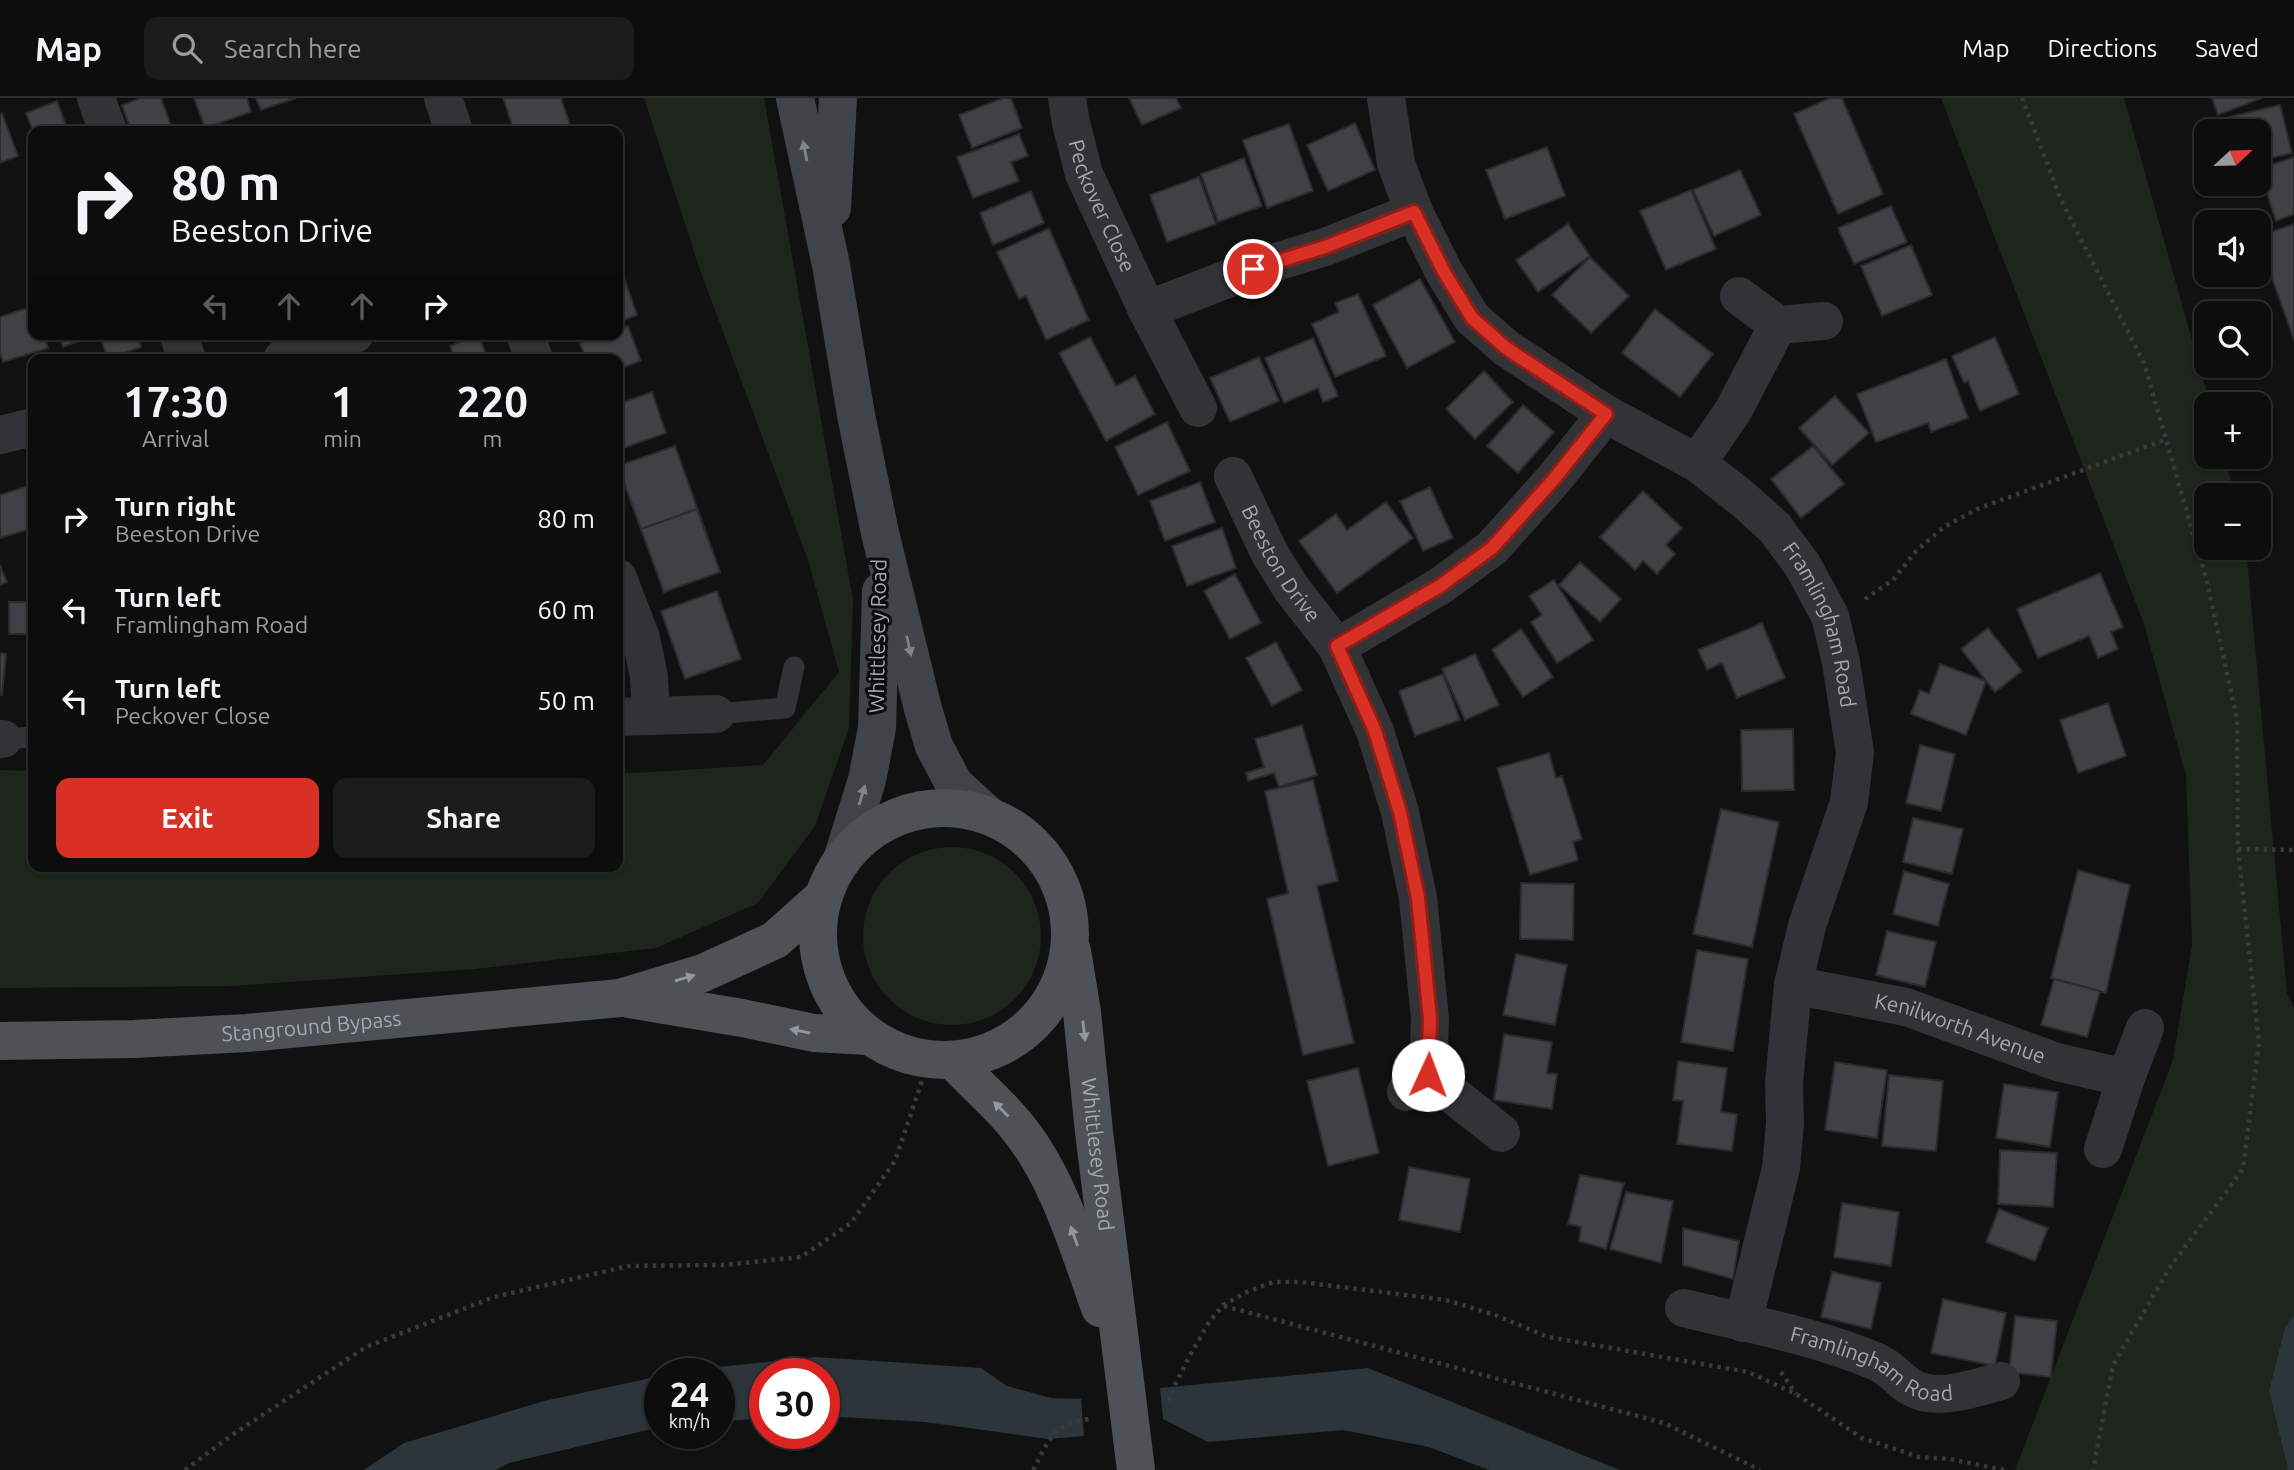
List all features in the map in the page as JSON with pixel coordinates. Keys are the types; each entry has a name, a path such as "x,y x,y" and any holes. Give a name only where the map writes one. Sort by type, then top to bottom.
{"main road":[{"name":"Whittlesey Road","path":"795,98 831,265 856,415 880,533 934,746 954,784 989,816 1023,835 1049,864 1066,900 1082,1012 1134,1458"},
{"name":"Whittlesey Road","path":"831,265 833,164 838,98"},
{"name":"Whittlesey Road","path":"823,897 842,860 867,780 877,728 882,618 880,533"},
{"name":"Whittlesey Road","path":"842,860 873,830 892,819 924,809 956,808 989,816"},
{"path":"823,897 818,935 823,974 842,1008 868,1036 897,1052 941,1061 990,1053 1021,1035 1047,1009 1064,976 1071,939"},
{"name":"Stanground Bypass","path":"0,1041 134,1039 247,1033 620,998 703,973 775,940 823,897"},
{"name":"Stanground Bypass","path":"620,998 814,1033 868,1036"},
{"name":"Whittlesey Road","path":"941,1061 1015,1123 1041,1161 1069,1220 1122,1369"}],"street":[{"path":"96,98 106,126"},
{"path":"443,98 452,126"},
{"name":"Peckover Close","path":"1067,98 1084,174 1147,310 1198,408"},
{"name":"Framlingham Road","path":"1386,98 1396,163 1414,212 1444,272 1472,318 1506,348 1606,414 1697,463 1775,528 1803,566 1830,616 1841,662 1855,752 1849,802 1807,926 1793,985 1784,1083 1785,1123 1781,1168 1743,1323"},
{"path":"1147,310 1202,287 1325,247 1414,212"},
{"path":"1739,296 1778,325 1824,321"},
{"path":"1697,463 1733,411 1778,325"},
{"path":"297,354 337,340"},
{"path":"1337,646 1440,586 1492,548 1554,479 1606,414"},
{"path":"0,435 28,428"},
{"name":"Beeston Drive","path":"1233,476 1277,565 1314,620 1337,646 1375,731 1400,812 1418,898 1430,1019 1417,1083 1501,1133"},
{"path":"623,592 640,638 649,677 634,717 716,714"},
{"name":"Kenilworth Avenue","path":"1793,985 1906,1007 2057,1062 2126,1078"},
{"path":"2103,1149 2145,1028"},
{"name":"Framlingham Road","path":"1684,1308 1815,1340 1881,1363 1896,1378 1914,1389 1929,1393 1953,1393 2001,1381"}],"lane":[{"path":"716,714 785,708 794,667"}],"path":[{"path":"2022,98 2061,200 2144,363 2207,582 2237,719 2238,849 2259,1043 2244,1169 2170,1267 2113,1365 2093,1470"},
{"path":"1830,616 1874,594 1892,580 1917,550 1944,527 1977,509 2166,439"},
{"path":"2238,849 2294,850"},
{"path":"185,1470 232,1435 366,1347 494,1297 629,1266 724,1265 801,1257 851,1223 895,1161 941,1061"},
{"path":"1174,1387 1208,1324 1223,1305 1273,1282 1301,1282 1446,1300 1495,1315 1548,1337 1748,1372 1796,1394 1862,1438 1919,1457 1950,1459 2004,1470"},
{"path":"1223,1305 1664,1423 1760,1470"},
{"path":"1033,1470 1048,1439 1070,1423 1084,1420"}],"shaded area":[{"path":"644,98 764,98 853,600 849,728 815,826 758,903 656,948 475,969 232,986 0,988 0,770 28,771 28,872 623,872 623,774 763,765 839,672 808,560 700,270"},
{"path":"1941,98 2124,98 2194,347 2194,378 2203,378 2207,392 2194,392 2194,469 2227,469 2232,483 2194,483 2194,560 2247,560 2287,993 2294,1008 2294,1315 2285,1327 2269,1391 2288,1470 2015,1470 2173,1060 2192,945 2186,776 2144,624"},
{"path":"952,847 986,854 1015,873 1034,902 1041,936 1034,970 1015,999 986,1018 952,1025 918,1018 889,999 870,970 863,936 870,902 889,873 918,854"},
{"path":"2294,1315 2294,1470 2288,1470 2269,1391 2285,1327"},
{"path":"840,1359 981,1368 1007,1386 1051,1398 1081,1399 1084,1436 1048,1439 925,1422 840,1417"},
{"path":"749,1364 749,1419 735,1421 735,1365"},
{"path":"1368,1368 1620,1470 1489,1470 1429,1447 1343,1430 1208,1442 1163,1419 1160,1388"},
{"path":"644,1379 644,1431 509,1463 496,1470 364,1470 404,1443 544,1401"}],"building":[{"path":"141,98 161,98 171,126 129,126 122,105"},
{"path":"194,98 247,98 251,112 204,126"},
{"path":"256,98 296,98 261,110"},
{"path":"503,98 561,98 570,126 512,126"},
{"path":"1003,98 1011,98 1022,128 972,148 959,115"},
{"path":"1129,98 1176,98 1181,108 1142,125"},
{"path":"1830,98 1842,98 1883,194 1838,214 1794,114"},
{"path":"2212,98 2262,98 2218,115"},
{"path":"57,101 66,126 31,126 26,113"},
{"path":"2280,105 2292,153 2272,158 2272,119 2229,117"},
{"path":"2,113 18,156 0,163 0,114"},
{"path":"1355,123 1375,170 1328,191 1307,145"},
{"path":"1289,124 1313,191 1267,208 1243,140"},
{"path":"1019,134 1028,156 1011,162 1019,181 973,198 957,157"},
{"path":"1547,147 1565,196 1505,219 1486,170"},
{"path":"2294,157 2294,214 2276,221 2268,196 2272,196 2272,165"},
{"path":"1244,158 1262,206 1218,222 1201,174"},
{"path":"1740,170 1761,215 1714,236 1693,190"},
{"path":"1199,177 1216,224 1167,242 1150,195"},
{"path":"1691,190 1716,249 1666,270 1640,211"},
{"path":"1031,191 1044,223 993,245 980,213"},
{"path":"1891,206 1907,242 1854,264 1838,228"},
{"path":"1568,224 1590,256 1538,292 1516,260"},
{"path":"2294,224 2294,340 2271,275 2271,232"},
{"path":"1049,228 1089,320 1046,340 1026,296 1019,299 997,252"},
{"path":"1911,245 1932,295 1882,316 1861,266"},
{"path":"1590,257 1629,296 1591,333 1552,295"},
{"path":"623,275 637,315 623,320"},
{"path":"623,275 637,315 623,320"},
{"path":"1420,279 1455,342 1407,368 1373,305"},
{"path":"1358,294 1386,356 1335,377 1312,324 1339,312 1335,303"},
{"path":"28,308 28,340 46,340 48,348 3,362 0,353 0,317"},
{"path":"1655,309 1713,354 1680,397 1622,353"},
{"path":"628,326 641,361 623,367 623,354 584,354 580,343 588,340 623,340 623,328"},
{"path":"1090,337 1116,386 1135,376 1155,414 1106,441 1059,353"},
{"path":"1995,337 2019,394 1980,411 1968,381 1964,383 1952,356"},
{"path":"1313,338 1338,396 1323,402 1318,388 1284,403 1265,358"},
{"path":"61,340 81,340 63,347"},
{"path":"101,340 139,340 141,347 122,354 106,354"},
{"path":"464,340 480,340 486,354 453,354 450,346"},
{"path":"1259,357 1279,401 1230,422 1210,378"},
{"path":"1946,359 1968,418 1931,432 1928,423 1876,442 1857,394"},
{"path":"1484,371 1513,402 1475,439 1446,409"},
{"path":"652,392 666,433 623,448 623,402"},
{"path":"1835,396 1869,433 1832,465 1799,428"},
{"path":"1523,405 1554,432 1518,473 1487,446"},
{"path":"1167,422 1190,471 1138,495 1115,447"},
{"path":"675,446 697,509 641,529 623,480 623,464"},
{"path":"675,446 720,572 664,592 623,480 623,464"},
{"path":"1813,446 1844,484 1801,518 1771,479"},
{"path":"1200,482 1215,522 1165,541 1150,501"},
{"path":"28,486 28,530 0,538 0,495"},
{"path":"1430,487 1453,538 1423,551 1400,501"},
{"path":"1643,491 1682,528 1666,545 1675,554 1657,574 1643,561 1635,570 1600,537"},
{"path":"1386,502 1413,538 1337,593 1299,541 1336,514 1347,530"},
{"path":"697,509 720,572 664,592 641,529"},
{"path":"1222,528 1236,568 1187,586 1172,546"},
{"path":"1580,562 1621,599 1600,622 1559,585"},
{"path":"0,565 7,582 0,585"},
{"path":"2100,573 2123,627 2111,632 2118,649 2098,658 2089,636 2038,658 2017,609"},
{"path":"1235,574 1261,623 1230,639 1204,591"},
{"path":"1554,580 1593,640 1557,663 1531,622 1542,615 1529,596"},
{"path":"717,591 741,659 685,679 661,611"},
{"path":"9,602 28,602 28,634 9,634"},
{"path":"1762,623 1785,678 1737,698 1722,663 1707,670 1698,650"},
{"path":"1988,628 2022,671 1995,692 1961,649"},
{"path":"1521,629 1553,677 1523,697 1492,650"},
{"path":"1276,642 1302,690 1272,706 1246,658"},
{"path":"0,653 6,654 2,695 0,695"},
{"path":"1475,654 1499,705 1465,720 1442,669"},
{"path":"1940,664 1986,681 1966,735 1911,714 1920,690 1929,694"},
{"path":"1443,674 1460,720 1415,736 1399,691"},
{"path":"2108,703 2126,756 2078,773 2060,720"},
{"path":"1302,725 1317,775 1279,787 1274,773 1248,781 1246,773 1264,767 1255,739"},
{"path":"1793,729 1794,790 1742,791 1741,730"},
{"path":"1920,745 1955,754 1941,811 1906,803"},
{"path":"1549,753 1556,778 1562,776 1582,839 1573,842 1578,860 1530,875 1497,768"},
{"path":"1313,780 1338,881 1317,886 1354,1043 1303,1055 1267,899 1288,893 1265,791"},
{"path":"1721,809 1779,822 1752,947 1693,934"},
{"path":"1913,818 1963,829 1952,874 1903,862"},
{"path":"2078,870 2130,885 2106,993 2051,978"},
{"path":"1904,871 1949,884 1938,926 1893,914"},
{"path":"1521,883 1574,884 1573,940 1520,939"},
{"path":"1887,931 1936,942 1925,987 1876,975"},
{"path":"1697,950 1748,959 1733,1051 1681,1042"},
{"path":"1516,954 1567,965 1555,1025 1503,1015"},
{"path":"2054,979 2100,991 2087,1037 2041,1025"},
{"path":"1504,1034 1552,1042 1547,1073 1557,1074 1552,1109 1494,1100"},
{"path":"1678,1061 1727,1068 1721,1112 1737,1114 1732,1151 1677,1144 1683,1101 1673,1100"},
{"path":"1835,1062 1887,1070 1877,1138 1825,1130"},
{"path":"1358,1068 1379,1153 1328,1166 1307,1081"},
{"path":"1889,1075 1943,1081 1936,1151 1882,1146"},
{"path":"2004,1084 2058,1092 2050,1147 1996,1138"},
{"path":"2000,1150 2057,1153 2053,1207 1998,1204"},
{"path":"1409,1167 1470,1179 1460,1232 1399,1220"},
{"path":"1580,1175 1624,1183 1606,1249 1579,1241 1581,1227 1568,1224"},
{"path":"1626,1192 1673,1201 1661,1263 1610,1249"},
{"path":"1842,1203 1899,1212 1891,1266 1834,1257"},
{"path":"1999,1209 2048,1228 2035,1261 1986,1242"},
{"path":"1683,1228 1739,1241 1733,1279 1683,1265"},
{"path":"1832,1272 1881,1283 1871,1329 1821,1317"},
{"path":"1943,1299 2006,1313 1995,1366 1931,1353"},
{"path":"2015,1316 2057,1321 2051,1377 2009,1372"}],"route":[{"path":"1253,269 1325,247 1414,212 1444,272 1472,318 1506,348 1606,414 1554,479 1492,548 1440,586 1337,646 1375,731 1400,812 1418,898 1425,953 1430,1019 1428,1075"}]}
